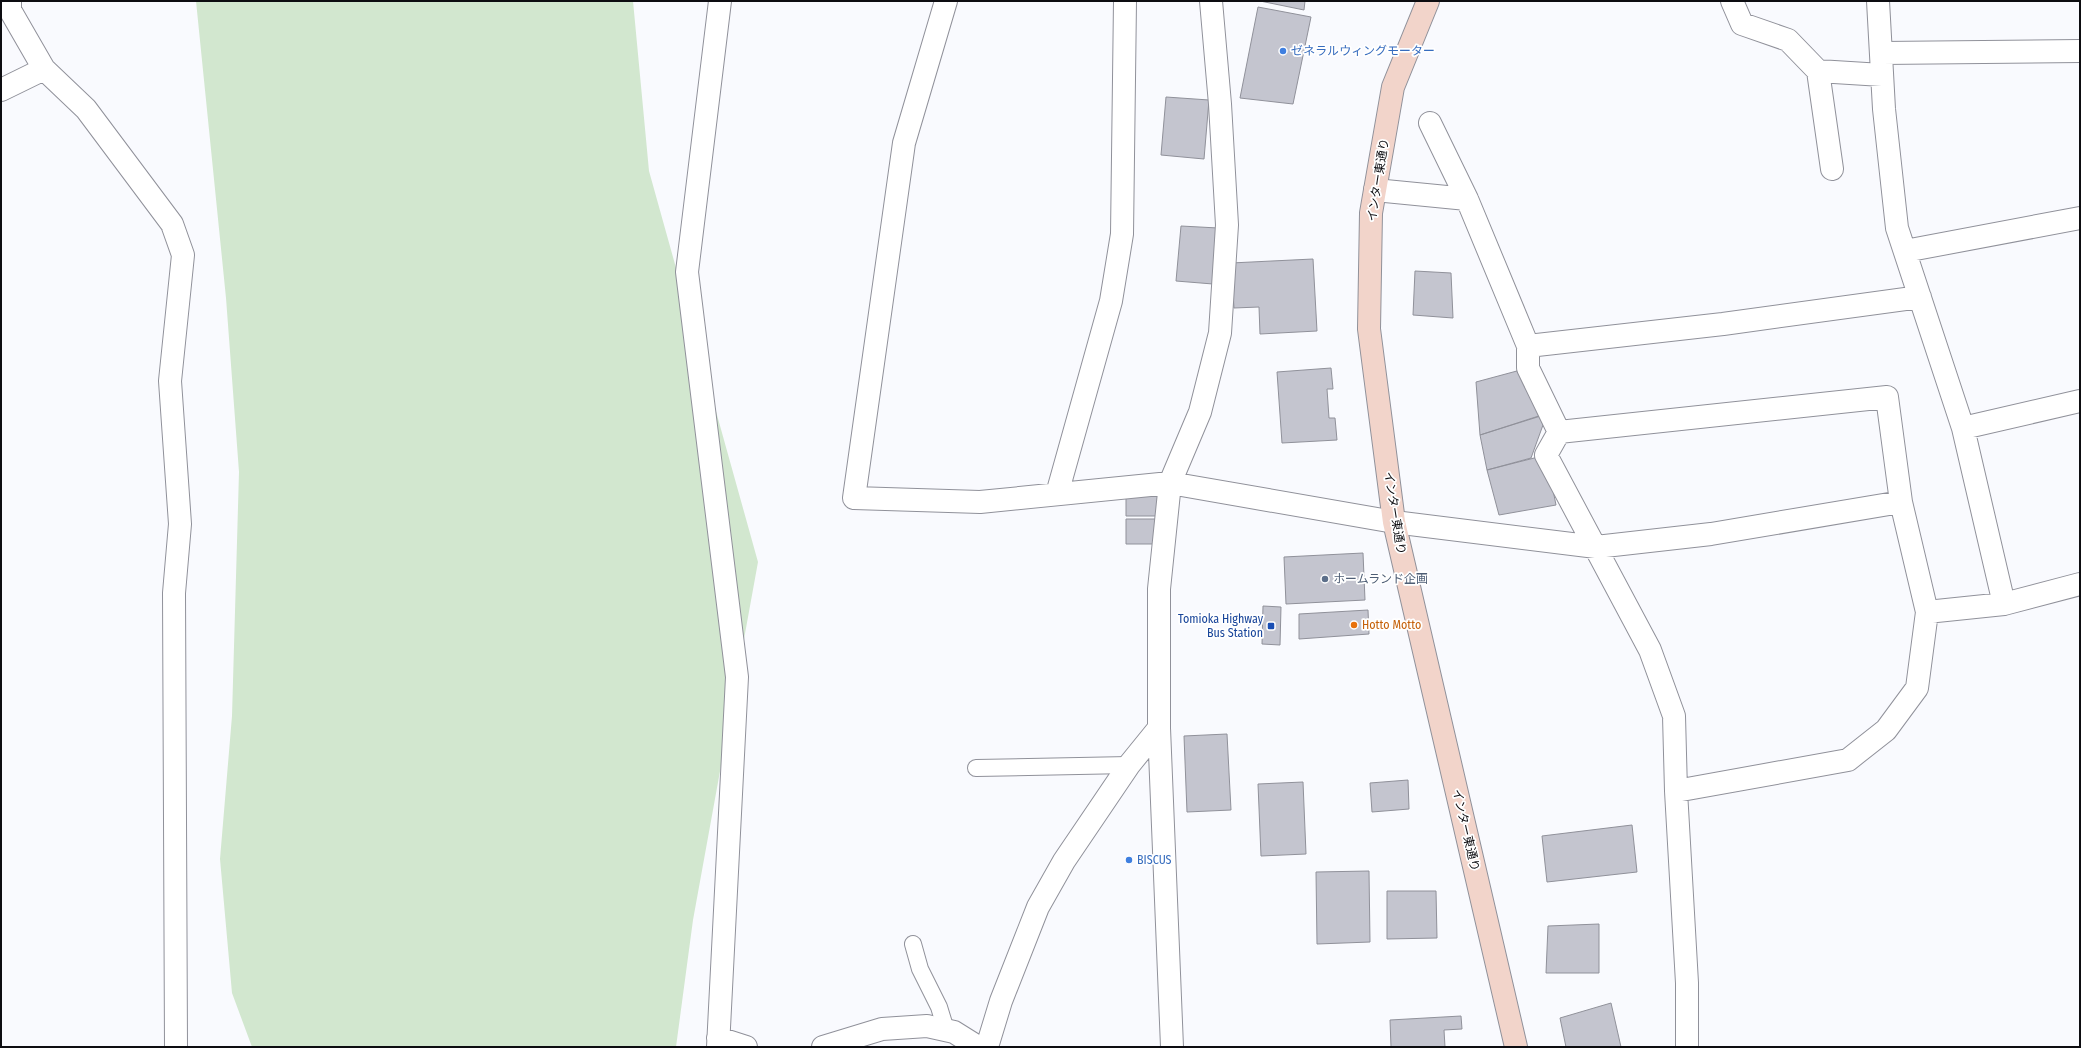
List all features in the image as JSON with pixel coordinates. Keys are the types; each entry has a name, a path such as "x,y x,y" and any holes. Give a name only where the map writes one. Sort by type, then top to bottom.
{"street":[{"path":"10,1 10,10 44,69 86,109 96,122 172,224 183,255 170,381 180,524 174,593 176,1047"},
{"path":"720,1 687,272 737,677 718,1042 746,1047"},
{"path":"946,1 904,143 854,498 980,502 1170,483 1394,522 1596,547 1711,534 1901,502"},
{"path":"1057,494 1110,301 1122,234 1125,1"},
{"path":"1172,1047 1159,728 1158,589 1170,483 1200,412 1220,333 1227,225 1220,104 1211,1"},
{"name":"インター東通り","path":"1428,1 1393,87 1371,213 1369,329 1394,522 1516,1047"},
{"path":"1732,1 1742,24 1788,40 1818,71 1832,170"},
{"path":"1878,1 1884,109 1897,228 1963,428 2004,604"},
{"path":"1882,53 2080,50"},
{"path":"1,90 44,69"},
{"path":"1818,71 1882,75"},
{"path":"1430,123 1467,199 1528,346 1528,368 1559,432"},
{"path":"1375,190 1467,199"},
{"path":"1904,251 2080,218"},
{"path":"1528,346 1723,324 1920,297"},
{"path":"1559,432 1887,397 1901,502 1927,612 1917,688 1886,730 1848,760 1676,791"},
{"path":"1963,428 2080,401"},
{"path":"1559,432 1546,454 1650,650 1674,716 1676,791 1687,984 1687,1047"},
{"path":"1927,612 2004,604 2080,584"},
{"path":"987,1047 1001,1001 1038,907 1064,861 1129,765 1159,728"},
{"path":"824,1047 882,1029 927,1026 954,1032 978,1047"}],"lane":[{"path":"976,768 1129,765"},
{"path":"913,944 920,969 939,1007 946,1030"}],"green space":[{"path":"196,1 633,1 649,171 758,562 693,920 676,1047 252,1047 232,993 220,859 232,716 239,472 226,298"}],"building":[{"path":"1260,1 1305,1 1304,10"},
{"path":"1258,7 1311,17 1293,104 1240,98"},
{"path":"1166,97 1209,100 1204,159 1161,155"},
{"path":"1181,226 1218,228 1213,284 1176,281"},
{"path":"1313,259 1317,331 1260,334 1259,307 1234,308 1231,263"},
{"path":"1415,271 1451,273 1453,318 1413,315"},
{"path":"1331,368 1333,389 1327,389 1329,418 1335,418 1337,440 1282,443 1277,372"},
{"path":"1528,368 1548,413 1480,435 1476,382"},
{"path":"1547,414 1531,458 1487,470 1480,435"},
{"path":"1546,455 1556,505 1499,515 1487,470"},
{"path":"1126,490 1158,490 1158,516 1126,516"},
{"path":"1126,519 1158,519 1158,544 1126,544"},
{"path":"1363,553 1365,600 1286,604 1284,557"},
{"name":"Tomioka Highway Bus Station","path":"1263,606 1281,607 1280,645 1262,644"},
{"path":"1368,610 1369,634 1299,639 1299,614"},
{"path":"1227,734 1231,810 1187,812 1184,736"},
{"path":"1408,780 1409,809 1372,812 1370,783"},
{"path":"1303,782 1306,854 1261,856 1258,784"},
{"path":"1632,825 1637,872 1547,882 1542,836"},
{"path":"1369,871 1370,942 1317,944 1316,872"},
{"path":"1387,891 1436,891 1437,938 1387,939"},
{"path":"1599,924 1599,973 1546,973 1548,926"},
{"path":"1611,1003 1621,1047 1566,1047 1560,1018"},
{"path":"1461,1016 1462,1029 1444,1030 1445,1047 1391,1047 1390,1020"}],"place":[{"name":"ゼネラルウィングモーター","path":"1283,51"},
{"name":"ホームランド企画","path":"1325,579"},
{"name":"Hotto Motto","path":"1354,625"},
{"name":"Tomioka Highway Bus Station","path":"1271,626"},
{"name":"BISCUS","path":"1129,860"}]}
